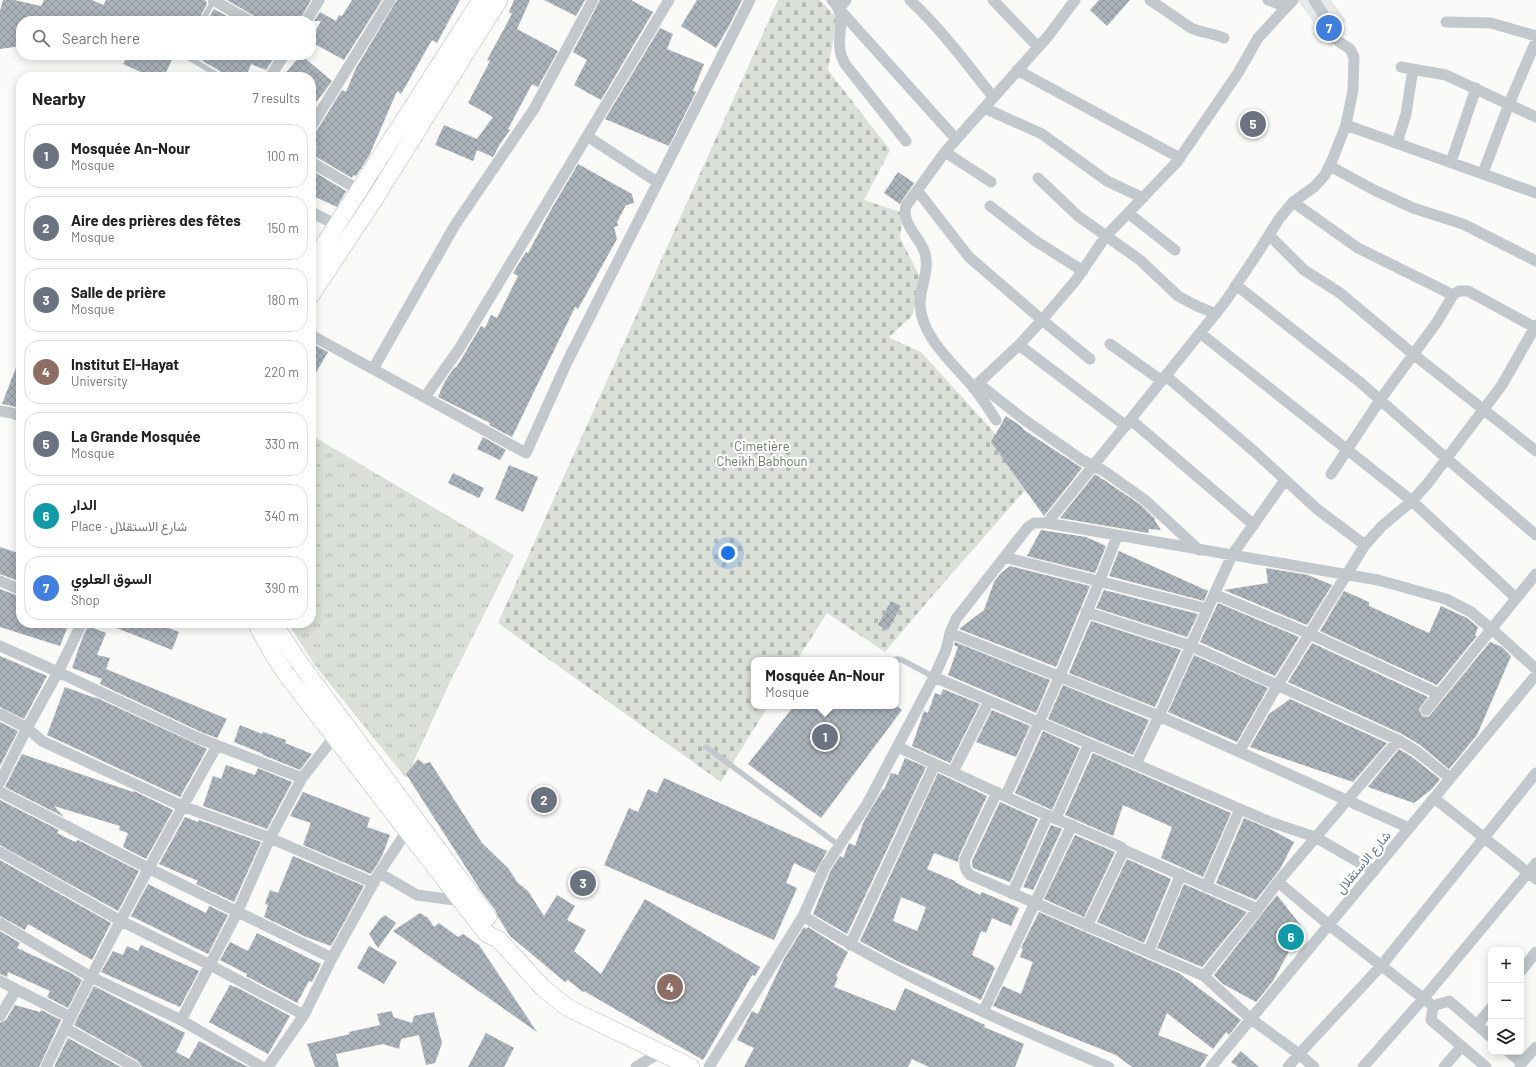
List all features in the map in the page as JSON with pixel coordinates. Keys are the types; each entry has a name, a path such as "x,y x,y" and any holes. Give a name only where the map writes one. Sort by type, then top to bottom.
{"main road":[{"path":"316,286 367,195 482,0"},
{"path":"316,257 337,225 367,195 499,0"},
{"path":"259,628 286,674 486,933 498,939 544,989 568,1008 691,1067"},
{"path":"276,628 294,656 494,926 498,939"}],"street":[{"path":"214,0 241,16"},
{"path":"309,16 319,0"},
{"path":"316,119 390,0"},
{"path":"373,369 455,225 534,109 593,0"},
{"path":"316,338 526,453 568,360 750,0"},
{"path":"832,0 843,4 956,139"},
{"path":"910,0 950,42 993,98"},
{"path":"993,0 1038,47"},
{"path":"1150,0 1191,28 1198,31 1216,34 1224,38"},
{"path":"1268,0 1290,3"},
{"path":"1047,523 1216,314 1279,219 1293,202 1314,187 1325,175 1330,166 1346,125 1353,90 1354,57 1350,49 1332,37 1323,14 1314,0"},
{"path":"1073,1 1038,47 945,152 906,206 905,211 907,222 924,252 926,264 920,304 924,321 932,340 976,386 1082,460 1104,471 1145,500 1200,550"},
{"path":"425,398 459,349 587,136 664,2"},
{"path":"976,386 1019,345 1042,320 1083,271 1106,236 1180,158 1238,73 1258,38 1290,3"},
{"path":"843,4 839,47 845,64 906,141"},
{"path":"1446,22 1491,23 1536,36"},
{"path":"1483,173 1509,104 1536,41"},
{"path":"273,72 281,60"},
{"path":"1401,67 1446,75 1476,88 1536,118"},
{"path":"1397,143 1406,114 1413,69"},
{"path":"1017,70 1180,158"},
{"path":"1451,162 1476,88"},
{"path":"984,108 1042,134 1108,181 1143,198"},
{"path":"1346,125 1536,193"},
{"path":"587,136 657,182"},
{"path":"945,152 991,182"},
{"path":"316,165 367,195"},
{"path":"1330,166 1374,190 1413,208 1463,224 1536,261"},
{"path":"1038,178 1078,216 1140,260 1178,296 1216,314"},
{"path":"917,190 969,257 1090,359"},
{"path":"1293,202 1358,248 1453,295"},
{"path":"990,206 1034,240 1083,271"},
{"path":"1128,213 1175,250"},
{"path":"316,214 337,225"},
{"path":"1269,235 1304,270 1340,293 1413,354 1536,451"},
{"path":"1236,285 1361,383 1536,535"},
{"path":"1239,752 1277,686 1365,545 1382,526 1412,501 1428,483 1502,385 1535,326 1468,292 1459,291 1453,295 1437,322 1380,400 1331,474"},
{"path":"1200,333 1346,451 1412,501 1516,598"},
{"path":"1110,344 1164,378 1285,480 1317,509 1365,545"},
{"path":"1019,345 1128,423 1254,525"},
{"path":"976,386 996,420"},
{"path":"0,411 16,415"},
{"path":"1136,764 1232,555 1285,480"},
{"path":"709,1067 803,916 825,867 867,804 934,677 946,650 950,633 956,619 1028,527 1034,523 1047,523 1378,580 1446,599 1470,612 1492,629 1536,669"},
{"path":"1117,536 1100,581 1040,722 965,859 964,865 970,875 1204,976 1251,1019 1299,1054 1314,1067"},
{"path":"1004,557 1208,609"},
{"path":"1426,710 1536,574"},
{"path":"0,581 16,588"},
{"path":"1214,594 1310,634 1439,694"},
{"path":"1086,612 1191,646 1398,740 1416,751 1450,778"},
{"path":"0,782 80,628"},
{"path":"950,633 1159,716 1409,828"},
{"path":"0,646 216,746 302,778"},
{"name":"شارع الاستقلال","path":"1211,1067 1536,675"},
{"path":"934,677 1270,822 1315,837 1374,871"},
{"path":"953,772 989,701"},
{"path":"0,714 27,728 42,740 182,806 377,878 416,895 461,901"},
{"path":"181,1020 238,912 270,838 302,778 335,736 342,719"},
{"path":"1204,976 1278,882 1398,740"},
{"path":"1012,894 1089,744"},
{"path":"46,1067 70,1017 148,868 216,746"},
{"path":"898,747 1121,847 1124,850 1181,874 1206,887 1258,909"},
{"path":"850,945 935,764"},
{"path":"1288,1067 1381,966 1536,773"},
{"path":"0,792 148,868 332,958"},
{"path":"1434,798 1532,876"},
{"path":"1206,887 1240,809"},
{"path":"983,1012 1072,825"},
{"path":"268,1067 304,1015 332,958 377,878 407,831"},
{"path":"1087,926 1124,850"},
{"path":"0,852 121,921 210,965 304,1015"},
{"path":"1363,1067 1532,876 1536,863"},
{"path":"1148,952 1181,874"},
{"path":"1278,882 1329,925 1433,1006"},
{"path":"803,916 850,945 983,1012 1028,1033 1109,1067"},
{"path":"0,923 92,976 181,1020 262,1067"},
{"path":"1524,967 1536,952"},
{"path":"0,981 70,1017"},
{"path":"0,1016 16,990"},
{"path":"1433,1006 1449,1001 1488,1034"},
{"path":"1433,1006 1432,1020 1461,1047 1486,1067"},
{"path":"1477,1025 1488,1012"},
{"path":"65,1028 135,1067"},
{"path":"1444,1067 1461,1047"},
{"path":"1512,1055 1521,1065 1536,1047"},
{"path":"636,1067 661,1052"}],"lane":[{"path":"205,16 214,0"},
{"path":"192,60 213,72"},
{"path":"899,659 934,677"},
{"path":"706,747 840,846"}],"shaded area":[{"path":"1284,0 1331,0 1346,20 1334,36 1332,49 1299,2 1292,9 1283,2"}],"green space":[{"name":"Cimetière Cheikh Babhoun","path":"778,0 820,0 837,18 828,70 890,150 864,200 903,213 900,238 921,279 912,316 890,336 890,338 921,352 993,431 1027,488 885,652 827,613 799,657 751,657 751,709 766,709 721,782 498,623"},
{"path":"316,438 514,555 450,682 406,778 314,664 291,628 316,628"}],"building":[{"path":"3,0 14,0 41,6 44,0 92,0 103,5 106,0 204,0 207,4 201,16 16,16 16,47 0,49 0,11"},
{"path":"227,0 311,0 302,16 254,16"},
{"path":"352,0 382,0 344,60 316,45 316,30 321,21 316,21 316,18 320,12 336,21 339,15 342,16"},
{"path":"397,0 460,0 437,43 432,40 401,94 397,91 369,156 356,176 353,175 352,178 316,157 316,132 342,90 346,92 356,68"},
{"path":"514,0 530,0 517,29 558,51 538,87 532,84 508,129 510,130 493,157 477,150 473,161 435,145 444,125 477,139 493,117 468,103 490,61 487,60 512,14 509,12"},
{"path":"544,0 585,0 576,16"},
{"path":"600,0 631,0 653,12 601,100 574,85 587,60 573,52"},
{"path":"697,0 742,0 716,48 681,26"},
{"path":"1099,0 1130,0 1107,26 1090,10"},
{"path":"214,9 226,16 210,16"},
{"path":"660,28 673,34 667,49 704,64 693,91 696,92 669,146 605,119"},
{"path":"125,60 172,60 166,72 141,72 123,64"},
{"path":"273,60 266,70 251,64 248,72 221,72 203,61"},
{"path":"297,60 307,60 332,81 316,102 316,72 286,72"},
{"path":"578,164 632,194 634,203 626,205 617,222 618,226 614,227 617,239 578,309 575,307 512,437 489,425 490,423 438,397 445,381 455,367 456,368 481,326 485,328 491,315 497,318 518,276 513,273 526,252 528,253"},
{"path":"898,172 914,183 900,204 884,193"},
{"path":"316,173 346,191 337,207 316,197"},
{"path":"316,346 328,352 316,372"},
{"path":"16,367 16,407 2,404"},
{"path":"1006,416 1024,430 1082,468 1044,516 991,442"},
{"path":"483,437 506,450 500,460 477,449"},
{"path":"509,465 538,477 523,512 495,499"},
{"path":"453,473 484,488 479,498 448,483"},
{"path":"1095,474 1141,505 1155,519 1161,530 1149,529 1148,533 1060,518"},
{"path":"1041,530 1086,537 1106,546 1095,573 1027,556"},
{"path":"0,547 16,552 16,580 0,574"},
{"path":"1119,551 1208,591 1204,601 1109,576"},
{"path":"1010,566 1090,586 1056,667 959,629 984,610 994,582 1001,573"},
{"path":"1266,568 1308,575 1332,585 1307,625 1224,590 1268,583"},
{"path":"0,589 16,595 16,628 67,628 60,646 0,627"},
{"path":"1104,590 1198,614 1187,637 1096,608"},
{"path":"1344,591 1369,602 1369,606 1429,633 1441,606 1467,618 1478,627 1475,636 1477,636 1437,685 1320,631"},
{"path":"891,601 901,606 888,630 878,625"},
{"path":"1218,603 1299,637 1275,676 1200,642"},
{"path":"1091,621 1181,650 1155,707 1069,673"},
{"path":"87,628 93,628 106,633 97,655 110,658 106,669 227,719 217,738 201,732 100,684 102,679 72,668"},
{"path":"117,628 169,628 179,632 172,650"},
{"path":"955,642 1050,680 1036,713 948,675 958,647 954,645"},
{"path":"1490,642 1502,647 1511,656 1477,735 1449,769 1420,745 1402,734 1288,682 1312,643 1428,697 1419,709 1422,716 1428,717"},
{"path":"1194,655 1268,688 1237,742 1168,712"},
{"path":"0,656 47,676 24,719 0,707"},
{"path":"1063,685 1149,720 1133,755 1048,719"},
{"path":"65,687 95,697 207,749 180,797 47,735"},
{"path":"943,689 980,704 950,763 912,746 924,711 928,713 935,693 941,695"},
{"path":"1290,699 1387,743 1353,782 1250,747 1269,714"},
{"path":"899,708 902,710 821,818 748,764 792,709 899,709"},
{"path":"992,710 1030,726 1016,757 976,742"},
{"path":"0,722 18,731 0,766"},
{"path":"240,725 262,734 263,732 286,740 285,743 312,754 300,770 234,742"},
{"path":"1043,731 1080,748 1052,810 1015,793"},
{"path":"1399,749 1412,757 1440,779 1432,789 1414,803 1368,787"},
{"path":"1093,753 1231,813 1203,877 1161,858 1172,827 1123,805 1113,836 1065,815"},
{"path":"22,754 133,792 134,791 173,810 146,859 123,847 128,833 119,830 120,826 54,806 64,817 5,787"},
{"path":"905,758 926,767 847,934 813,914 831,870 840,856 843,858 849,843 855,846 864,821 883,789 884,790 891,773 898,775"},
{"path":"418,759 424,764 430,762 482,843 508,868 518,883 528,891 544,916 557,895 575,906 567,920 586,930 574,951 601,974 645,899 760,967 755,976 752,975 703,1060 584,991 583,992 568,980 565,982 510,936 496,911 481,891 406,774"},
{"path":"226,765 255,775 258,768 292,782 267,829 203,806 213,776 221,779"},
{"path":"938,773 987,796 959,856 958,862 934,853 927,869 955,881 980,895 982,892 1019,908 1011,926 992,918 986,933 981,931 972,955 994,966 993,967 995,968 981,1000 899,962 860,941","holes":["901,897 926,907 917,931 893,921"]},
{"path":"664,778 827,851 815,873 794,863 786,883 797,888 774,940 604,865 629,808 638,812 648,789 657,793"},
{"path":"303,792 370,818 367,827 390,835 382,856 371,874 303,845 311,823 290,816"},
{"path":"0,800 59,830 57,833 75,842 78,840 139,871 118,911 0,845"},
{"path":"1000,802 1038,819 1010,882 973,868 972,865 972,861"},
{"path":"185,817 198,822 199,820 261,842 234,902 196,884 198,881 159,864"},
{"path":"1244,818 1272,830 1294,842 1280,869 1256,900 1216,883"},
{"path":"1051,825 1062,829 1033,890 1023,887"},
{"path":"1075,835 1115,852 1084,917 1044,899"},
{"path":"293,856 364,886 331,946 306,937 264,917 268,905 265,904 270,890 278,893"},
{"path":"1127,859 1171,879 1144,943 1097,922"},
{"path":"0,860 111,923 92,960 28,924 25,930 0,916"},
{"path":"148,884 206,913 209,906 228,915 208,954 131,916"},
{"path":"1184,884 1247,912 1202,967 1157,948"},
{"path":"1277,895 1302,927 1273,981 1256,1002 1223,984 1214,975"},
{"path":"1039,912 1179,973 1241,1020 1229,1035 1226,1032 1213,1049 1167,1013 1158,1035 1208,1055 1200,1067 1132,1067 1116,1055 993,1006 1003,986 1021,994 1033,962 1020,957 1023,949 1021,948"},
{"path":"420,913 428,918 434,927 439,923 458,937 463,934 479,945 537,1032 393,931"},
{"path":"385,915 396,923 378,948 369,934 380,919"},
{"path":"804,927 807,929 808,927 848,952 836,976 838,977 834,987 895,1011 905,988 985,1025 984,1027 1024,1044 1015,1067 929,1067 912,1059 908,1067 744,1067 754,1048 737,1040 752,1011 758,1014 784,959"},
{"path":"0,931 20,943 17,948 71,973 82,980 68,1008 47,997 50,991 8,972 7,977 0,974"},
{"path":"257,933 321,964 312,982 309,981 297,1003 246,976 247,974 220,960 230,942 248,951"},
{"path":"141,945 199,971 180,1007 101,972 113,951 123,955 127,946 138,951"},
{"path":"369,946 397,962 384,984 357,968"},
{"path":"230,985 290,1016 268,1054 209,1022"},
{"path":"94,986 185,1033 176,1052 189,1059 199,1041 248,1067 142,1067 138,1061 74,1025"},
{"path":"15,1005 40,1012 41,1010 61,1020 39,1067 0,1067 0,1023 6,1020"},
{"path":"392,1011 393,1017 412,1023 414,1016 434,1012 442,1043 435,1063 426,1065 419,1035 401,1039 399,1049 383,1044 336,1054 339,1067 315,1067 307,1044 380,1025 377,1014"},
{"path":"486,1033 514,1048 504,1067 468,1067"},
{"path":"68,1038 121,1067 54,1067"},
{"path":"1241,1051 1259,1067 1238,1067 1231,1062"}],"place":[{"name":"السوق العلوي","path":"1329,28"},
{"name":"La Grande Mosquée","path":"1253,124"},
{"name":"Mosquée An-Nour","path":"825,737"},
{"name":"Aire des prières des fêtes","path":"544,800"},
{"name":"Salle de prière","path":"583,883"},
{"name":"الدار","path":"1291,937"},
{"name":"Institut El-Hayat","path":"670,987"}]}
